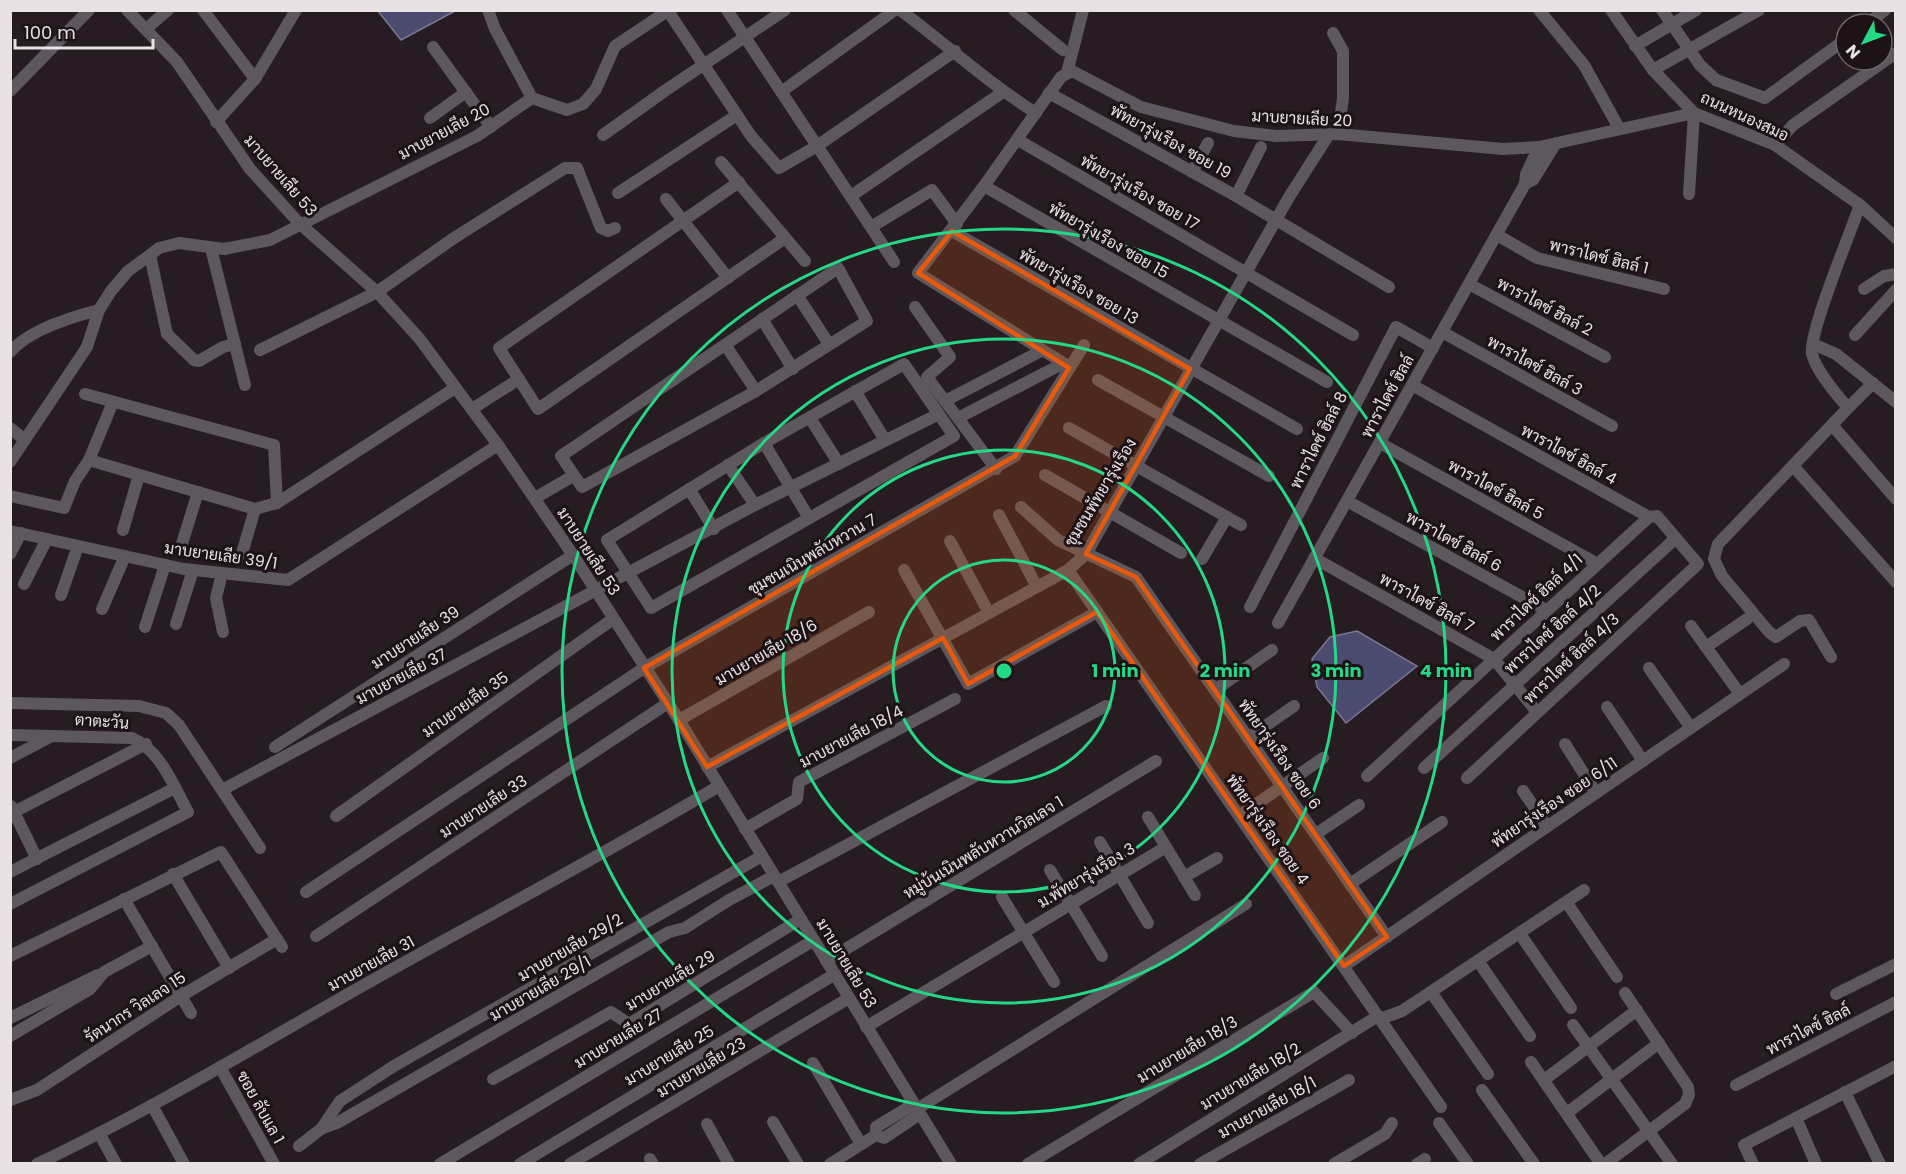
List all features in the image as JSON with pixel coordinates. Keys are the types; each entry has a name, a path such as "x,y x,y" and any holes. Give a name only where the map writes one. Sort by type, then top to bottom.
{"street":[{"path":"10,91 89,10"},
{"name":"มาบยายเลีย 53","path":"127,10 177,62 250,169 299,223 377,292 419,338 498,445 573,555 668,704 951,1164"},
{"path":"146,29 168,10"},
{"path":"203,10 255,79"},
{"path":"216,122 255,79 296,10"},
{"path":"488,10 495,29 532,98 567,110 583,104 596,89 615,46 669,11 737,115 766,156 779,168 817,146 955,51"},
{"path":"727,10 894,261"},
{"path":"603,135 785,10"},
{"path":"781,92 896,10"},
{"path":"900,10 955,51 1003,92 1036,113"},
{"path":"1014,10 1063,50"},
{"path":"1066,365 918,273 1018,140 1049,93 1067,73 1083,10"},
{"path":"1539,10 1584,65 1619,128"},
{"name":"ถนนหนองสมอ","path":"1611,10 1653,70 1694,113 1775,145 1860,206 1896,238"},
{"path":"1662,10 1689,50 1716,80 1765,98 1834,48"},
{"path":"1635,46 1696,10"},
{"path":"1653,70 1759,10"},
{"path":"1333,33 1343,51 1343,98 1334,135"},
{"path":"434,47 491,127"},
{"path":"1775,145 1793,125 1896,52"},
{"name":"มาบยายเลีย 20","path":"1067,73 1072,71 1141,107 1234,130 1276,136 1334,135 1499,149 1539,147 1694,113"},
{"path":"430,118 466,92"},
{"path":"851,196 1003,92"},
{"name":"พัทยารุ่งเรือง ซอย 19","path":"1049,93 1236,196 1389,287"},
{"name":"มาบยายเลีย 20","path":"10,462 87,347 99,310 119,279 159,248 179,243 211,248 239,247 270,240 299,223 491,127 532,98"},
{"path":"1689,194 1694,113"},
{"path":"618,193 737,115"},
{"name":"ชุมชนพัทยารุ่งเรือง","path":"707,766 1068,570 1086,554 1276,219 1334,135"},
{"name":"พัทยารุ่งเรือง ซอย 17","path":"1018,140 1353,335"},
{"path":"1192,172 1209,143"},
{"name":"พาราไดซ์ ฮิลล์","path":"1526,184 1533,180 1556,143"},
{"path":"1236,196 1261,147"},
{"name":"พาราไดซ์ ฮิลล์","path":"1278,623 1526,184 1526,174 1539,147"},
{"path":"721,162 805,261"},
{"path":"260,350 377,292 454,238 565,168 577,168 601,228 608,231 615,228"},
{"path":"739,182 499,348 538,409 785,238"},
{"name":"พัทยารุ่งเรือง ซอย 15","path":"984,186 1327,382"},
{"path":"871,227 932,190 954,227"},
{"path":"666,199 728,278"},
{"path":"1848,408 1829,384 1812,354 1816,327 1860,206"},
{"name":"พัทยารุ่งเรือง ซอย 13","path":"954,227 1190,369 1298,429"},
{"name":"พาราไดซ์ ฮิลล์ 1","path":"1497,235 1537,258 1664,289"},
{"path":"211,248 245,385"},
{"path":"150,255 170,337 194,360 199,361 222,347 235,344"},
{"path":"838,268 867,321 756,391 582,487 561,456 797,295 838,268"},
{"path":"1864,289 1884,276 1896,274"},
{"name":"พาราไดซ์ ฮิลล์ 2","path":"1469,284 1605,357"},
{"path":"1855,335 1896,290"},
{"path":"797,295 829,344"},
{"path":"915,307 950,357 927,377 996,469"},
{"path":"10,352 32,336 99,310"},
{"path":"762,319 793,369"},
{"name":"พาราไดซ์ ฮิลล์ 8","path":"1250,608 1395,327 1433,348"},
{"name":"พาราไดซ์ ฮิลล์ 3","path":"1442,332 1612,426"},
{"path":"1813,344 1836,354 1896,402"},
{"path":"726,345 756,391"},
{"name":"ชุมชนเนินพลับหวาน 7","path":"306,892 644,668 996,469 1015,456 1066,365 1084,345"},
{"path":"945,401 1041,351"},
{"path":"904,364 937,415 954,436 651,609 607,540 764,443 855,391 904,364"},
{"path":"957,418 1066,365"},
{"path":"472,410 519,378"},
{"path":"1098,380 1269,476"},
{"path":"1831,657 1809,620 1800,621 1776,637 1769,632 1722,576 1714,559 1718,544 1873,383"},
{"name":"พาราไดซ์ ฮิลล์ 4","path":"1412,385 1649,517 1657,516 1698,564"},
{"path":"89,460 255,509 277,503 455,388"},
{"path":"855,391 885,440"},
{"path":"85,394 273,445 277,503"},
{"path":"10,496 64,508 75,481 89,460 113,402"},
{"name":"มาบยายเลีย 37","path":"222,790 595,590 714,529 755,505 937,415"},
{"path":"810,418 839,464"},
{"path":"1832,425 1896,499"},
{"path":"10,428 25,440"},
{"path":"1068,428 1241,525"},
{"path":"764,443 809,518"},
{"name":"พาราไดซ์ ฮิลล์ 5","path":"1380,443 1596,563"},
{"name":"มาบยายเลีย 39/1","path":"16,532 193,570 288,580 498,445"},
{"path":"728,465 755,505"},
{"path":"1794,467 1896,582"},
{"path":"123,530 139,475"},
{"path":"1045,475 1181,553"},
{"path":"535,498 573,476"},
{"path":"688,489 714,529"},
{"path":"181,547 198,492"},
{"name":"พาราไดซ์ ฮิลล์ 6","path":"1347,501 1545,610"},
{"name":"พัทยารุ่งเรือง ซอย 6","path":"1021,507 1058,540 1136,577 1387,937"},
{"path":"241,556 255,509"},
{"path":"999,515 1037,587"},
{"path":"1202,559 1227,517"},
{"name":"พาราไดซ์ ฮิลล์ 4/1","path":"1367,776 1596,563 1649,517"},
{"path":"10,554 16,532"},
{"name":"พาราไดซ์ ฮิลล์ 4/2","path":"1424,768 1676,538"},
{"path":"24,584 46,539"},
{"path":"950,541 989,613"},
{"path":"60,596 78,546"},
{"name":"มาบยายเลีย 39","path":"275,747 573,555"},
{"path":"102,609 125,556"},
{"name":"พาราไดซ์ ฮิลล์ 7","path":"1314,558 1494,659 1537,712"},
{"name":"พาราไดซ์ ฮิลล์ 4/3","path":"1467,778 1698,564"},
{"path":"145,627 165,565"},
{"path":"176,624 193,570"},
{"path":"904,570 968,684 1097,612"},
{"name":"พัทยารุ่งเรือง ซอย 4","path":"1068,570 1441,1107"},
{"path":"222,573 216,598 223,632"},
{"name":"มาบยายเลีย 18/6","path":"678,720 869,612"},
{"name":"มาบยายเลีย 35","path":"336,816 613,619"},
{"path":"1706,647 1747,620"},
{"path":"1691,626 1740,694"},
{"path":"1215,690 1272,650"},
{"name":"พัทยารุ่งเรือง ซอย 6/11","path":"1344,966 1784,664"},
{"path":"1649,668 1690,728"},
{"name":"มาบยายเลีย 18/4","path":"745,829 797,799 799,782 955,699"},
{"path":"10,703 139,706 166,713 179,725 260,848"},
{"name":"มาบยายเลีย 33","path":"316,936 668,704"},
{"path":"776,879 1106,706"},
{"path":"1248,738 1294,706"},
{"path":"1607,707 1643,761"},
{"name":"ตาตะวัน","path":"10,735 132,738 146,744 157,757 188,812 10,904"},
{"path":"10,758 54,735"},
{"path":"37,859 12,810 146,744"},
{"path":"1565,744 1596,793"},
{"path":"1239,816 1323,759"},
{"name":"หมู่บ้นเนินพลับหวานวิลเลจ 1","path":"826,961 1156,761"},
{"name":"มาบยายเลีย 31","path":"42,1162 152,1106 388,971 512,905 719,786"},
{"path":"10,873 175,788"},
{"path":"1523,791 1547,826"},
{"path":"1316,834 1359,805"},
{"path":"1148,817 1195,895"},
{"path":"1350,884 1442,822"},
{"path":"1100,842 1148,922"},
{"name":"ม.พัทยารุ่งเรือง 3","path":"866,1027 1166,847"},
{"name":"รัตนากร วิลเลจ 15","path":"10,1100 37,1090 181,996 229,968 280,943 221,852 173,874"},
{"name":"มาบยายเลีย 29/2","path":"321,1129 340,1101 394,1066 762,856"},
{"path":"1184,877 1217,858"},
{"path":"1050,870 1102,956"},
{"path":"10,956 173,874 229,968"},
{"name":"มาบยายเลีย 29/1","path":"321,1129 337,1123 669,932 685,928 729,900 776,879"},
{"name":"มาบยายเลีย 18/2","path":"1139,1164 1379,1018 1402,1011 1584,890"},
{"path":"1002,897 1054,982"},
{"path":"124,899 191,1013"},
{"path":"1567,903 1617,977"},
{"path":"830,1164 876,1135 876,1127 917,1109 1246,904"},
{"name":"มาบยายเลีย 29","path":"493,1079 611,1012 629,1024 801,919"},
{"path":"1520,934 1571,1008"},
{"name":"มาบยายเลีย 27","path":"440,1164 814,940"},
{"path":"10,1018 152,946"},
{"path":"1478,961 1530,1036"},
{"path":"1836,994 1896,964"},
{"path":"10,1036 90,989 104,972"},
{"name":"มาบยายเลีย 25","path":"520,1164 834,974"},
{"name":"มาบยายเลีย 18/3","path":"1028,1164 1314,992 1352,1034"},
{"path":"1431,992 1488,1074"},
{"path":"1531,1062 1603,1164 1650,1131 1685,1104 1689,1095 1688,1087 1625,993"},
{"name":"มาบยายเลีย 23","path":"570,1164 849,998"},
{"name":"พาราไดซ์ ฮิลล์","path":"1736,1084 1896,1002"},
{"path":"1544,1080 1636,1010"},
{"path":"1573,1025 1672,1164"},
{"path":"1567,1113 1659,1043"},
{"path":"813,1064 861,1144"},
{"path":"1753,1164 1744,1145 1896,1066"},
{"name":"ซอย ลับแล 1","path":"220,1067 274,1164"},
{"name":"มาบยายเลีย 18/1","path":"1200,1164 1349,1080"},
{"path":"1482,1090 1534,1164"},
{"path":"1845,1092 1880,1164"},
{"path":"152,1106 184,1164"},
{"path":"1796,1118 1816,1164"},
{"path":"773,1122 798,1164"},
{"path":"1334,1164 1385,1134 1392,1123"},
{"path":"1438,1123 1468,1164"},
{"path":"707,1124 729,1164"},
{"path":"298,1146 321,1129"},
{"path":"99,1133 116,1164"}],"highlighted area":[{"path":"952,231 1190,369 1086,554 1136,577 1387,937 1344,966 1097,612 968,684 943,638 707,767 644,668 1015,456 1069,368 918,273"}],"water":[{"path":"378,11 455,11 401,40"},
{"path":"1357,631 1417,666 1346,723 1317,687 1312,659 1330,637"}]}
